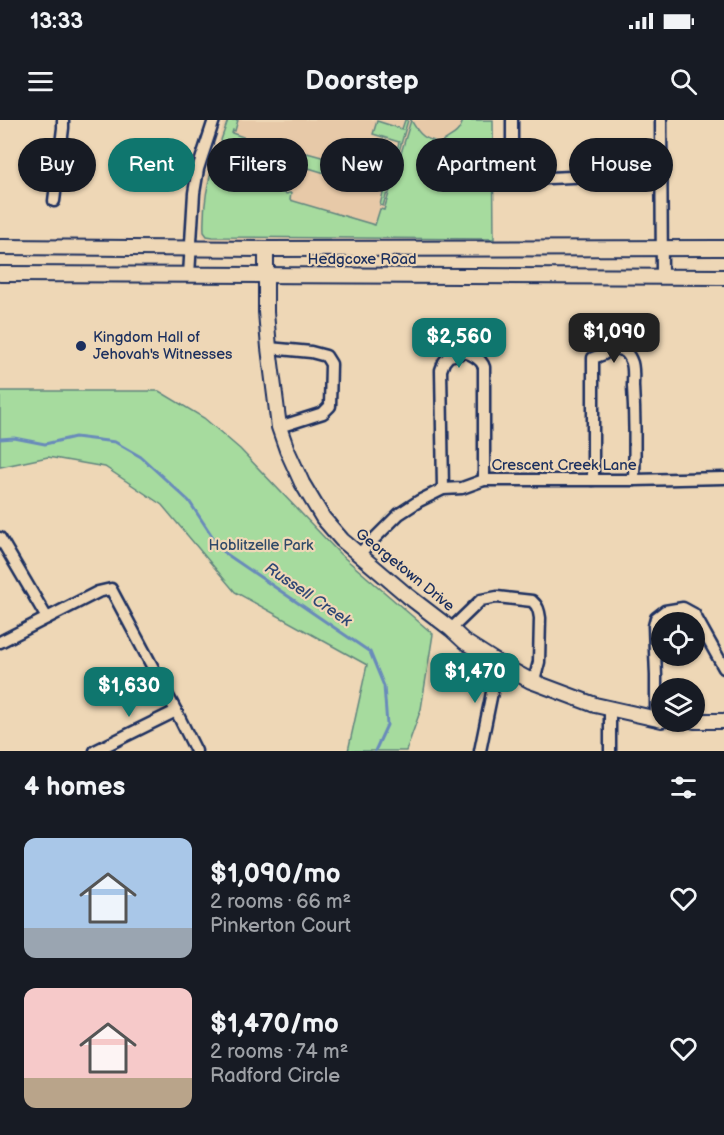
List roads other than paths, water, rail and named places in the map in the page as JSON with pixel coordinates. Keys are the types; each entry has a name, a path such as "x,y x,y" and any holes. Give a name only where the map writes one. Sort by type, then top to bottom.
{"main road":[{"name":"Hedgcoxe Road","path":"0,247 724,248"},
{"name":"Georgetown Drive","path":"266,249 266,312 279,427 302,483 323,518 358,555 465,642 498,663 534,681 595,705 651,717"},
{"name":"Hedgcoxe Road","path":"0,274 724,277"},
{"path":"705,721 724,721"}],"street":[{"path":"54,201 63,120"},
{"path":"189,275 194,194 198,169 214,120"},
{"path":"512,120 512,158 515,171 524,178 569,177"},
{"path":"661,120 661,138"},
{"path":"662,192 662,277"},
{"path":"269,348 320,354 326,356 331,364 330,406 323,413 279,427"},
{"path":"593,480 593,358 604,354 607,349 614,348 620,348 626,353 633,364 636,438 634,480"},
{"path":"443,489 441,370 449,356 462,351 483,362 484,367 484,480"},
{"name":"Crescent Creek Lane","path":"358,555 399,514 419,501 443,489 462,488 484,480 724,478"},
{"path":"0,538 47,618"},
{"path":"0,642 98,592 111,589 196,751"},
{"path":"451,629 481,600 497,597 532,601 540,611 539,662 534,681"},
{"path":"656,678 654,626 656,618 665,611 683,608 694,614 724,668"},
{"path":"480,751 498,663"},
{"path":"610,709 610,751"},
{"path":"95,751 176,711"}],"waterway":[{"name":"Russell Creek","path":"0,439 14,438 45,444 75,437 115,442 141,457 189,501 222,551 370,652 384,686 387,725 375,751"}],"place":[{"name":"Kingdom Hall of Jehovah's Witnesses","path":"81,346"}],"park label":[{"name":"Hoblitzelle Park","path":"261,545"}]}
